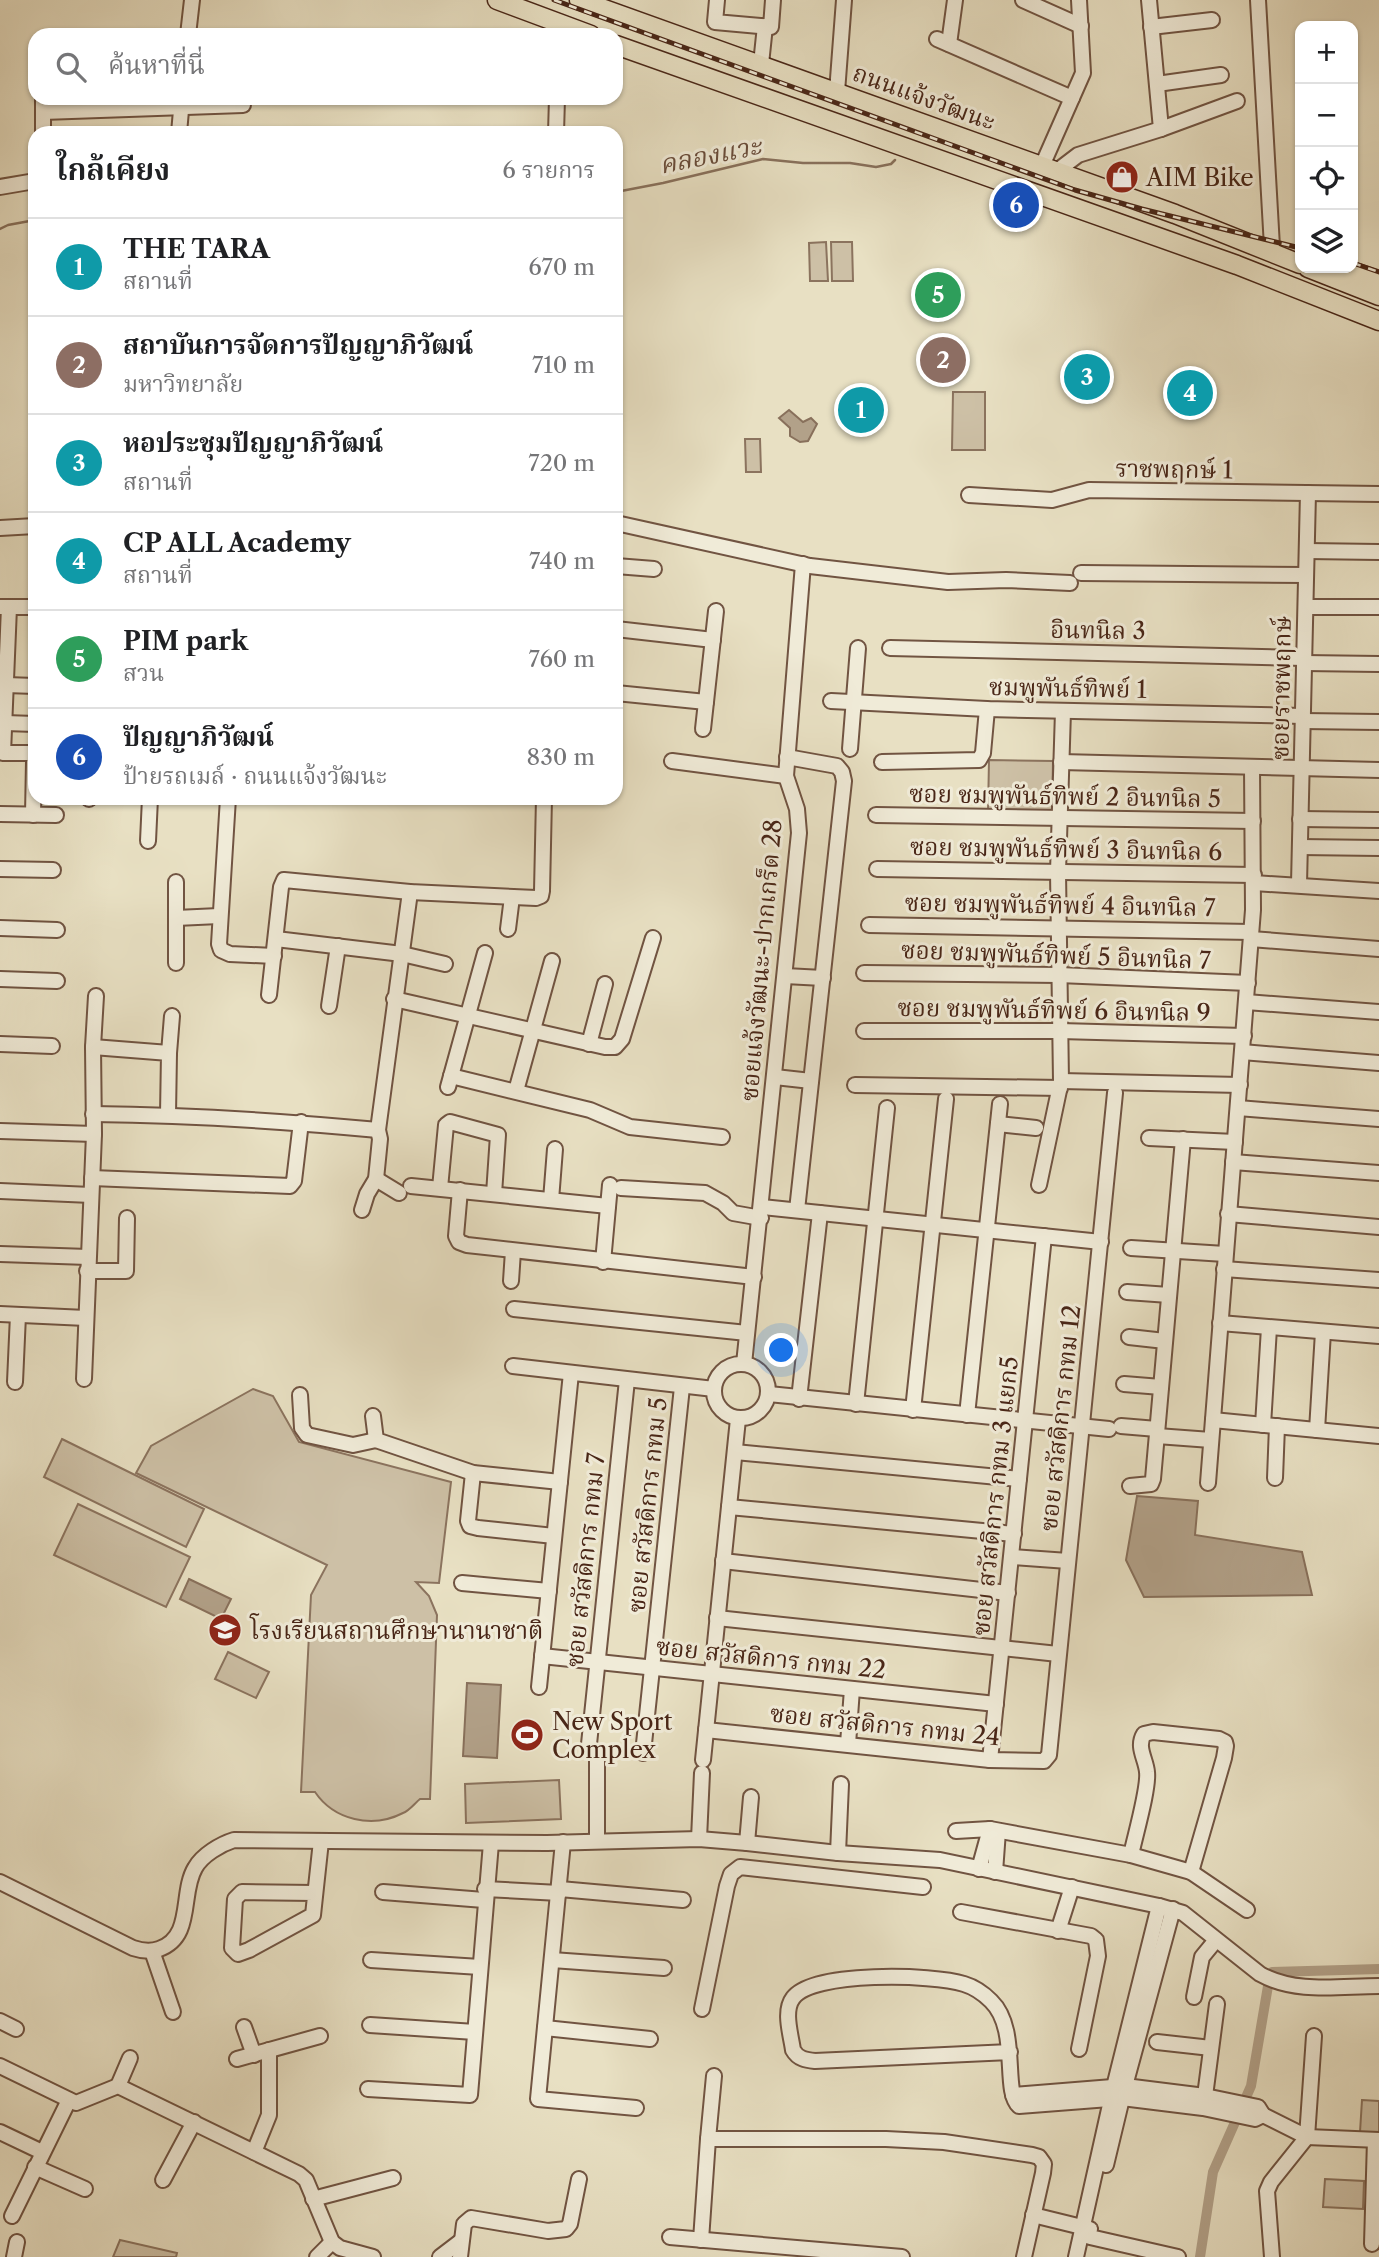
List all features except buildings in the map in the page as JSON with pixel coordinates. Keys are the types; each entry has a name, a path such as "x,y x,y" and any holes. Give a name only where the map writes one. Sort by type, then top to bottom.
{"main road":[{"path":"497,0 557,28"},
{"name":"ถนนแจ้งวัฒนะ","path":"580,0 1251,242 1295,262"},
{"path":"623,46 1237,265 1379,321"},
{"name":"ถนนแจ้งวัฒนะ","path":"1251,242 1295,254"},
{"path":"1237,265 1379,308"},
{"path":"1321,273 1379,296"},
{"path":"1356,273 1379,281"}],"street":[{"path":"189,28 192,0"},
{"path":"706,45 711,0"},
{"path":"717,0 715,22 771,27 773,0"},
{"path":"837,92 844,0"},
{"path":"955,0 943,42 1072,98"},
{"path":"1023,0 1081,26"},
{"path":"1049,169 1072,98 1083,74 1079,0"},
{"path":"1149,0 1161,129"},
{"path":"1258,0 1272,247"},
{"path":"1151,27 1212,20"},
{"path":"761,64 765,26"},
{"path":"1157,84 1221,75"},
{"path":"1049,169 1078,155 1237,101"},
{"path":"43,105 43,126"},
{"path":"180,126 182,105"},
{"path":"556,126 557,105"},
{"path":"0,187 28,182"},
{"name":"ราชพฤกษ์ 1","path":"969,495 1052,500 1089,490 1379,494"},
{"name":"ซอยราชพฤกษ์","path":"1299,884 1308,493"},
{"path":"623,525 803,564 948,582 1306,575"},
{"path":"0,528 28,526"},
{"path":"1307,551 1379,552"},
{"name":"ซอยแจ้งวัฒนะ-ปากเกร็ด 28","path":"744,1364 799,833 797,809 786,776 803,564"},
{"path":"623,567 653,569"},
{"path":"28,607 5,607 3,752 28,757"},
{"path":"1306,607 1379,607"},
{"path":"703,729 716,611"},
{"path":"623,630 713,640"},
{"path":"850,749 858,649"},
{"name":"อินทนิล 3","path":"890,649 1379,664"},
{"path":"6,685 28,686"},
{"path":"623,694 706,702"},
{"name":"ชมพูพันธ์ทิพย์ 1","path":"831,701 1379,722"},
{"path":"883,762 979,760 983,753 987,709"},
{"path":"1039,1185 1061,1084 1058,872 1063,710"},
{"path":"5,723 28,724"},
{"path":"787,757 836,766 845,781 797,1210"},
{"path":"672,761 786,776"},
{"path":"1061,762 1379,770"},
{"path":"1208,1483 1251,936 1254,879 1252,767"},
{"path":"33,805 33,815"},
{"path":"148,841 150,805"},
{"path":"227,805 219,944 221,950 230,954 274,956"},
{"path":"270,995 281,887 284,880 410,892 536,898 541,896 544,805"},
{"path":"0,814 56,815"},
{"name":"ซอย ชมพูพันธ์ทิพย์ 2 อินทนิล 5","path":"876,815 1253,821"},
{"path":"1300,819 1379,820"},
{"path":"1300,847 1379,848"},
{"path":"0,869 53,870"},
{"name":"ซอย ชมพูพันธ์ทิพย์ 3 อินทนิล 6","path":"877,869 1254,879 1379,891"},
{"path":"176,882 176,963"},
{"path":"362,1210 376,1179 380,1139 378,1130 410,892"},
{"path":"508,929 512,897"},
{"path":"176,918 219,916"},
{"name":"ซอย ชมพูพันธ์ทิพย์ 4 อินทนิล 7","path":"869,925 1059,927 1251,936 1379,949"},
{"path":"0,928 57,930"},
{"path":"394,999 589,1044 615,1047 620,1043 653,938"},
{"path":"276,939 402,954 445,964"},
{"path":"329,1006 338,946"},
{"path":"485,953 450,1082 516,1091 597,1112 630,1127 722,1137"},
{"path":"516,1091 552,961"},
{"name":"ซอย ชมพูพันธ์ทิพย์ 5 อินทนิล 7","path":"864,973 1059,975 1248,983"},
{"path":"785,976 823,978"},
{"path":"0,979 57,981"},
{"path":"589,1044 605,984"},
{"path":"84,1379 94,1135 93,1047 96,996"},
{"path":"1246,1002 1379,1012"},
{"path":"168,1114 172,1016"},
{"name":"ซอย ชมพูพันธ์ทิพย์ 6 อินทนิล 9","path":"864,1031 1060,1031 1244,1036"},
{"path":"0,1044 52,1046"},
{"path":"93,1047 169,1053"},
{"path":"1242,1052 1379,1063"},
{"path":"775,1077 811,1081"},
{"path":"855,1085 1240,1085"},
{"name":"ซอย สวัสดิการ กทม 12","path":"1051,1747 1115,1093"},
{"path":"913,1410 946,1099"},
{"path":"967,1415 1000,1104"},
{"path":"856,1404 887,1108"},
{"path":"1238,1108 1379,1119"},
{"path":"93,1114 168,1114 301,1122 378,1130"},
{"path":"92,1178 290,1186 294,1181 301,1122"},
{"path":"440,1188 446,1125 450,1122 498,1135 494,1194"},
{"path":"998,1124 1036,1128"},
{"path":"0,1131 94,1135"},
{"path":"1149,1138 1235,1142"},
{"path":"1130,1486 1151,1484 1183,1139"},
{"path":"551,1200 555,1149"},
{"path":"1233,1162 1379,1173"},
{"path":"376,1179 405,1189 440,1188 608,1206"},
{"path":"603,1262 608,1206 616,1186 705,1193 733,1213 797,1210 1101,1242"},
{"path":"460,1190 456,1236 459,1242 603,1262 754,1277"},
{"path":"0,1191 91,1195"},
{"path":"799,1399 820,1213"},
{"path":"1228,1214 1379,1227"},
{"path":"0,1254 88,1264 122,1272 125,1271 128,1218"},
{"name":"ซอย สวัสดิการ กทม 3 แยก5","path":"990,1760 1044,1236"},
{"path":"1130,1248 1172,1250 1224,1261 1379,1280"},
{"path":"511,1280 513,1251"},
{"path":"1127,1292 1168,1295"},
{"path":"514,1309 747,1333"},
{"path":"0,1314 86,1318"},
{"path":"15,1382 18,1315"},
{"path":"1220,1323 1379,1336"},
{"path":"1269,1328 1270,1426 1275,1478"},
{"path":"1317,1430 1323,1332"},
{"path":"1129,1337 1165,1341"},
{"path":"744,1364 754,1367 762,1374 768,1383 769,1394 759,1413 738,1419 720,1409 714,1389 717,1379 724,1371 744,1364"},
{"path":"513,1367 714,1389"},
{"path":"539,1687 571,1373"},
{"name":"ซอย สวัสดิการ กทม 7","path":"589,1744 627,1380"},
{"path":"1124,1384 1161,1387"},
{"name":"ซอย สวัสดิการ กทม 5","path":"643,1753 682,1387"},
{"path":"769,1394 913,1410 1115,1427 1211,1440"},
{"path":"300,1395 302,1428 307,1435 353,1445 368,1444 376,1440 473,1473 560,1482"},
{"path":"373,1416 376,1440"},
{"path":"699,1839 702,1767 738,1419"},
{"path":"1213,1420 1379,1436"},
{"path":"735,1452 1019,1479"},
{"path":"473,1473 468,1521 470,1526 554,1536"},
{"path":"729,1507 1014,1534"},
{"path":"1012,1556 1068,1561"},
{"path":"723,1561 1007,1593"},
{"path":"462,1583 549,1591"},
{"path":"718,1618 1058,1654"},
{"name":"ซอย สวัสดิการ กทม 22","path":"542,1656 996,1704"},
{"path":"848,1744 852,1689"},
{"name":"ซอย สวัสดิการ กทม 24","path":"706,1730 990,1760 1044,1761 1051,1747"},
{"path":"1131,1855 1147,1779 1140,1740 1144,1734 1153,1732 1219,1739 1225,1742 1224,1758 1191,1872"},
{"path":"597,1760 597,1840"},
{"path":"838,1853 841,1784"},
{"path":"747,1843 751,1797"},
{"path":"956,1831 994,1830 1131,1855 1191,1872 1247,1910"},
{"path":"979,1868 994,1830"},
{"path":"994,1830 995,1872"},
{"path":"0,1882 132,1948 152,1951 164,1947 180,1932 195,1867 218,1847 234,1840 491,1843 699,1839 940,1860 1166,1907 1183,1913 1260,1974 1287,1985 1379,1986"},
{"path":"314,1893 242,1892 235,1899 234,1952 239,1954 249,1950 310,1918 314,1911 321,1841"},
{"path":"563,1842 537,2099 636,2108"},
{"path":"368,2089 470,2095 491,1843"},
{"path":"862,1880 864,1855"},
{"path":"702,2009 731,1874 740,1867 923,1887"},
{"path":"1058,1931 1072,1887"},
{"path":"383,1892 485,1894 559,1891 683,1900"},
{"path":"1086,2257 1088,2231 1118,2092 1166,1907"},
{"path":"961,1912 1091,1936 1096,1940 1099,1949 1079,2049"},
{"path":"1194,1997 1202,1957 1216,1940"},
{"path":"152,1951 173,2012"},
{"path":"371,1960 480,1967"},
{"path":"552,1960 664,1968"},
{"path":"1010,2052 815,2061 804,2059 796,2056 793,2050 789,2006 793,1997 802,1989 837,1979 918,1977 964,1984 982,1993 1002,2015 1010,2052 1016,2104 1024,2107 1118,2092 1205,2096 1240,2109"},
{"path":"1205,2096 1217,2004"},
{"path":"0,2021 16,2029"},
{"path":"370,2025 475,2032"},
{"path":"243,2026 254,2054"},
{"path":"545,2028 650,2039"},
{"path":"237,2059 320,2036"},
{"path":"1272,2257 1268,2191 1271,2182 1307,2137 1314,2036"},
{"path":"1157,2042 1211,2048"},
{"path":"254,2151 269,2115 269,2050"},
{"path":"0,2066 76,2103 118,2086 130,2058"},
{"path":"701,2240 714,2076"},
{"path":"118,2086 299,2174 306,2180 332,2242 340,2248 373,2257"},
{"path":"1118,2092 1203,2108 1258,2107 1263,2115 1307,2137 1377,2140 1372,2244"},
{"path":"12,2216 69,2099"},
{"path":"163,2180 194,2122"},
{"path":"0,2132 43,2152"},
{"path":"708,2139 886,2138 944,2142 1039,2157 1044,2164 1024,2257"},
{"path":"34,2167 85,2189"},
{"path":"313,2199 393,2178"},
{"path":"460,2257 464,2224 471,2218 548,2231 566,2229 570,2224 579,2179"},
{"path":"1033,2215 1178,2257"},
{"path":"1076,2257 1088,2231"},
{"path":"670,2237 902,2257"},
{"path":"440,2257 461,2241"},
{"path":"14,2257 17,2242"},
{"path":"317,2257 332,2242"}],"shaded area":[{"path":"826,242 828,281 810,281 809,243"},
{"path":"831,242 852,242 853,281 832,281"},
{"path":"953,392 985,392 985,450 952,450"},
{"path":"789,410 803,422 811,418 817,424 808,441 800,442 790,436 790,428 779,418"},
{"path":"745,439 760,439 761,472 746,472"},
{"path":"989,760 1053,761 1052,813 988,812"},
{"path":"253,1389 273,1396 299,1442 451,1482 439,1583 416,1582 429,1596 437,1615 430,1799 420,1799 407,1811 391,1818 367,1821 354,1819 332,1809 315,1792 301,1792 311,1595 327,1565 136,1473 151,1446"},
{"path":"62,1439 204,1509 186,1547 44,1477"},
{"path":"1137,1496 1198,1501 1195,1535 1302,1552 1312,1595 1144,1597 1126,1560"},
{"path":"78,1504 190,1557 166,1607 54,1555"},
{"path":"189,1579 231,1599 221,1619 180,1599"},
{"path":"228,1652 269,1672 256,1698 215,1679"},
{"path":"467,1683 501,1685 497,1758 463,1756"},
{"path":"559,1780 561,1819 466,1823 465,1784"},
{"path":"1362,2100 1379,2101 1379,2133 1360,2132"},
{"path":"1325,2179 1364,2181 1363,2209 1323,2207"},
{"path":"120,2240 177,2253 176,2257 113,2257"}],"waterway":[{"name":"คลองแวะ","path":"623,191 763,159 803,163 850,163 876,167 891,164 895,160"},
{"name":"คลองแวะ","path":"0,229 28,221"},
{"path":"1272,1972 1379,1969"},
{"path":"1200,2257 1213,2172 1251,2086 1268,1986"}],"railway":[{"path":"554,0 1075,190 1295,247"},
{"path":"1358,265 1379,272"}],"place":[{"name":"AIM Bike","path":"1122,177"},
{"name":"ปัญญาภิวัฒน์","path":"1016,205"},
{"name":"PIM park","path":"938,295"},
{"name":"สถาบันการจัดการปัญญาภิวัฒน์","path":"943,360"},
{"name":"หอประชุมปัญญาภิวัฒน์","path":"1087,377"},
{"name":"CP ALL Academy","path":"1190,393"},
{"name":"THE TARA","path":"861,410"},
{"name":"โรงเรียนสถานศึกษานานาชาติ","path":"225,1630"},
{"name":"New Sport Complex","path":"527,1735"}]}
